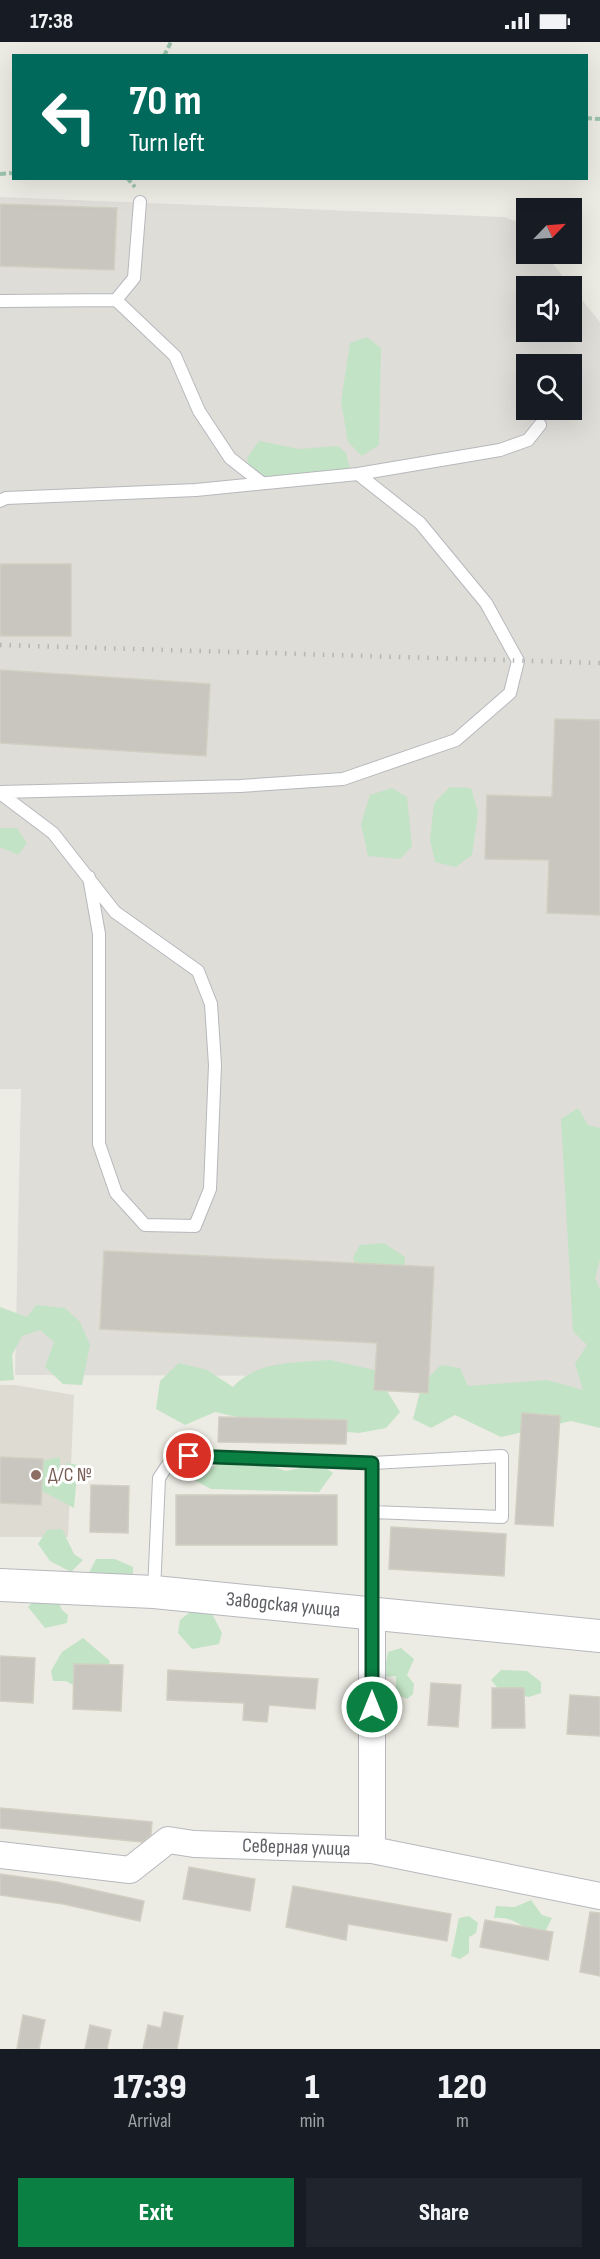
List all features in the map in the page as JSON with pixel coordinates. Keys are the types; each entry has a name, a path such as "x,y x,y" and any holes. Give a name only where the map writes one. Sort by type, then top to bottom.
{"street":[{"name":"Заводская улица","path":"0,1585 154,1592 372,1611 600,1636"},
{"path":"372,1611 372,1850"},
{"name":"Северная улица","path":"0,1855 130,1870 168,1840 194,1844 372,1850 600,1896"}],"lane":[{"path":"116,300 134,278 140,202"},
{"path":"0,301 116,300 175,356 199,411 230,458 262,483"},
{"path":"0,501 6,498 196,490 358,474 500,450 528,440 540,425"},
{"path":"0,793 240,786 343,779 456,740 510,693 518,661 486,603 420,523 358,474"},
{"path":"0,793 53,833 89,878 115,912 198,971 211,1004 215,1065 210,1189 195,1226 145,1225 116,1193 99,1144 99,934 89,878"},
{"path":"154,1592 159,1478 169,1463 189,1456 372,1463 502,1456 502,1517 372,1512"},
{"path":"372,1463 372,1611"}],"shaded area":[{"path":"0,197 504,217 516,221 516,264 553,264 563,276 516,276 516,342 582,342 582,300 600,322 600,1392 372,1391 372,1376 15,1375 21,1089 0,1089"},
{"name":"Д/С №","path":"0,1385 15,1385 74,1395 68,1537 0,1537"}],"green space":[{"path":"367,337 381,348 379,445 362,456 348,442 341,402 350,343"},
{"path":"259,441 299,449 338,446 346,453 350,470 291,480 251,476 247,458"},
{"path":"450,787 471,788 478,812 472,855 456,867 435,862 430,840 434,803"},
{"path":"392,788 407,797 412,846 400,859 368,856 361,824 370,795"},
{"path":"0,828 17,828 27,843 18,855 0,847"},
{"path":"578,1108 588,1125 600,1128 600,1260 595,1278 600,1289 600,1428 571,1421 501,1437 455,1415 431,1428 413,1419 422,1384 441,1365 460,1368 468,1386 547,1380 583,1390 575,1364 587,1345 573,1331 561,1119"},
{"path":"384,1243 405,1257 404,1277 360,1277 353,1258 360,1245"},
{"path":"36,1305 65,1308 80,1322 90,1345 82,1385 63,1384 45,1367 54,1342 40,1330 22,1336 12,1355 14,1380 0,1381 0,1307 27,1317"},
{"path":"330,1360 374,1370 400,1412 386,1428 359,1433 277,1426 215,1412 185,1425 156,1409 160,1381 179,1363 207,1370 233,1387 243,1378 266,1367"},
{"path":"236,1454 286,1471 320,1464 333,1473 319,1492 211,1489 190,1478 189,1468 199,1463 213,1467"},
{"path":"60,1457 60,1472 66,1475 67,1463 78,1465 74,1508 37,1488 38,1462"},
{"path":"62,1529 74,1554 83,1560 71,1572 50,1561 38,1544 47,1530"},
{"path":"96,1559 115,1559 133,1567 133,1579 87,1577"},
{"path":"40,1594 55,1594 62,1610 68,1615 67,1623 45,1628 28,1607"},
{"path":"199,1605 210,1610 222,1633 219,1644 192,1649 178,1633 180,1620"},
{"path":"83,1638 110,1661 106,1674 80,1689 66,1681 53,1681 51,1671 62,1652"},
{"path":"401,1648 414,1659 407,1675 414,1684 413,1694 407,1699 396,1694 396,1676 383,1677 388,1652"},
{"path":"501,1670 527,1671 541,1682 541,1693 529,1697 500,1691 491,1680"},
{"path":"531,1900 542,1915 552,1918 544,1934 529,1930 508,1919 494,1918 496,1906 515,1907"},
{"path":"469,1916 478,1923 476,1933 469,1937 469,1953 460,1959 451,1956 459,1918"}],"building":[{"path":"0,204 117,208 114,270 0,266"},
{"path":"0,564 71,564 71,636 0,636"},
{"path":"0,670 210,684 206,756 0,743"},
{"path":"555,719 600,720 600,915 547,913 549,860 485,859 487,795 552,797"},
{"path":"104,1251 434,1267 428,1393 374,1390 377,1343 100,1329"},
{"path":"522,1413 560,1416 553,1526 515,1524"},
{"path":"219,1417 347,1420 346,1444 218,1442"},
{"path":"0,1457 43,1459 41,1505 0,1503"},
{"path":"91,1485 129,1486 128,1533 90,1532"},
{"path":"176,1495 337,1495 337,1545 176,1545"},
{"path":"391,1527 506,1534 504,1576 389,1569"},
{"path":"0,1656 35,1658 33,1703 0,1701"},
{"path":"74,1664 123,1665 121,1711 73,1709"},
{"path":"168,1670 318,1679 315,1709 269,1705 267,1722 243,1720 244,1703 167,1700"},
{"path":"431,1683 461,1685 458,1727 428,1725"},
{"path":"492,1688 524,1688 525,1728 492,1728"},
{"path":"570,1695 600,1697 600,1736 567,1734"},
{"path":"0,1808 152,1822 151,1835 142,1842 0,1828"},
{"path":"189,1867 255,1879 250,1911 183,1899"},
{"path":"0,1874 57,1882 144,1901 140,1921 63,1904 0,1895"},
{"path":"293,1886 451,1914 447,1941 348,1924 346,1940 286,1927"},
{"path":"590,1912 600,1913 600,1976 580,1972"},
{"path":"485,1920 553,1932 548,1960 480,1947"},
{"path":"164,2012 183,2016 177,2049 143,2049 148,2025 161,2028"},
{"path":"23,2015 45,2020 39,2049 17,2049"},
{"path":"90,2025 111,2030 107,2049 85,2049"}],"railway":[{"path":"0,645 600,663"}],"place":[{"name":"Д/С №","path":"36,1475"}],"route":[{"path":"189,1456 372,1463 372,1707"}]}
